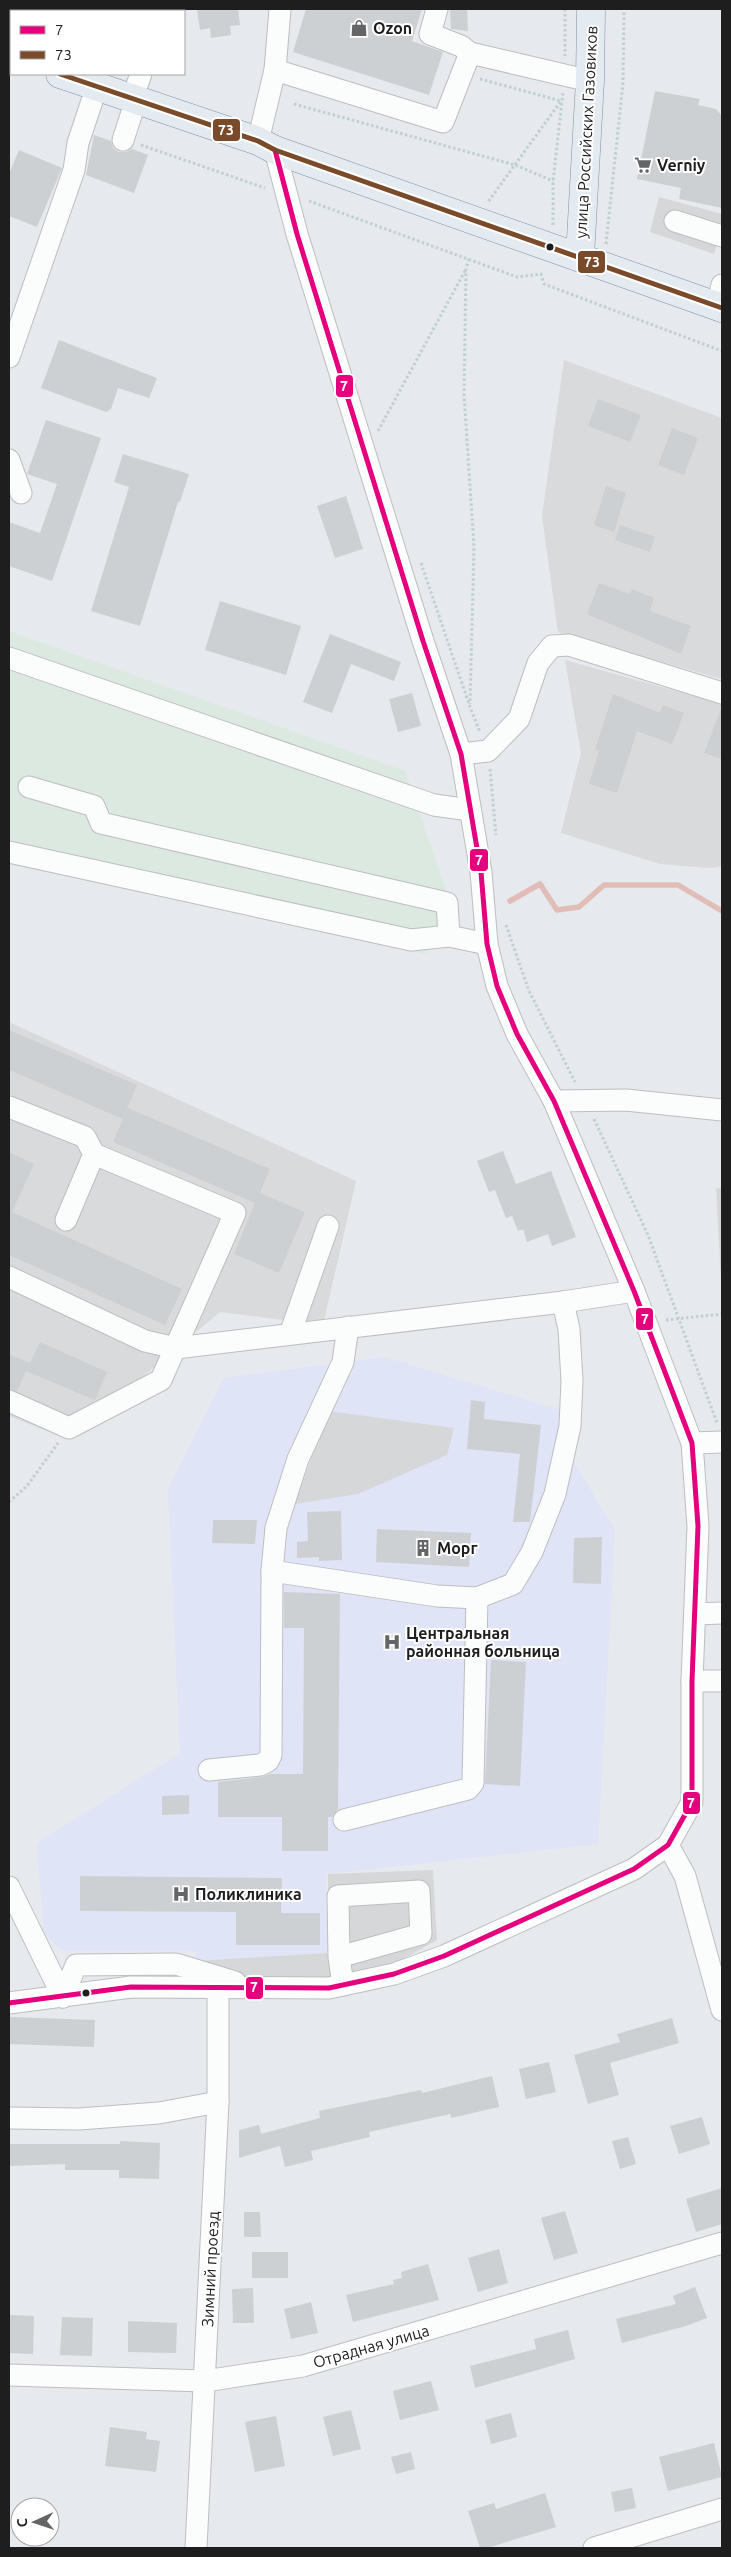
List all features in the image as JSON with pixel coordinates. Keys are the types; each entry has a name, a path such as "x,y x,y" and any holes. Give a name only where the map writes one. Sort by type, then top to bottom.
{"main road":[{"name":"улица Российских Газовиков","path":"580,256 577,78 591,9"},
{"path":"66,75 580,256 720,300"}],"street":[{"path":"149,9 159,10"},
{"path":"9,2004 131,1987 218,1989 255,1987 329,1988 394,1974 444,1956 634,1869 668,1845 692,1802 692,1681 698,1526 692,1444 634,1291 554,1101 517,1034 497,986 487,944 481,872 461,754 420,632 297,234 266,145 280,9"},
{"path":"437,9 430,34 460,46 470,53 577,78"},
{"path":"275,70 443,122 470,53"},
{"path":"123,139 141,75"},
{"path":"9,357 74,170 78,143 98,86"},
{"path":"675,220 722,236"},
{"path":"9,460 21,493"},
{"path":"461,754 488,751 519,719 538,663 552,646 569,645 722,693"},
{"path":"9,658 434,805 470,810"},
{"path":"29,787 94,806 101,823 447,903 449,936"},
{"path":"9,852 411,940 449,936 487,944"},
{"path":"554,1101 626,1100 722,1110"},
{"path":"9,1107 85,1137 94,1154 235,1213 161,1380 69,1428 9,1401"},
{"path":"66,1220 94,1154"},
{"path":"290,1334 328,1226"},
{"path":"9,1276 144,1341 176,1348 563,1302 634,1291"},
{"path":"272,1571 437,1596 477,1598 513,1584 532,1552 555,1494 570,1426 572,1381 569,1329 563,1302"},
{"path":"209,1770 260,1765 268,1761 271,1755 272,1571 276,1528 298,1459 343,1362 348,1327"},
{"path":"692,1444 721,1435"},
{"path":"344,1820 468,1789 473,1782 477,1598"},
{"path":"695,1614 722,1613"},
{"path":"692,1681 722,1680"},
{"path":"668,1845 685,1876 722,2010"},
{"path":"9,1888 63,1997"},
{"path":"339,1957 421,1934 419,1892 338,1896 339,1957 343,1985"},
{"path":"63,1997 76,1965 176,1964 255,1987"},
{"name":"Зимний проезд","path":"196,2548 218,2102 218,1989"},
{"path":"9,2118 79,2119 159,2113 218,2102"},
{"name":"Отрадная улица","path":"9,2375 205,2382 303,2366 722,2243"},
{"path":"594,2548 722,2509"}],"path":[{"path":"485,207 562,102 577,78 565,9"},
{"path":"606,247 622,83 624,9"},
{"path":"472,77 562,102"},
{"path":"553,231 553,181 562,102"},
{"path":"294,104 440,146 515,165 553,181"},
{"path":"440,146 444,137"},
{"path":"123,139 268,189"},
{"path":"302,198 516,277 541,274 544,284 722,351"},
{"path":"374,423 377,432 466,269 469,259"},
{"path":"466,269 464,394 474,547 470,708"},
{"path":"420,561 470,708 488,751 497,840"},
{"path":"504,919 529,991 585,1101 648,1235 721,1435"},
{"path":"647,1325 678,1317 722,1314"},
{"path":"9,1502 27,1486 69,1428"}],"shaded area":[{"path":"9,9 153,9 10,10 9,30"},
{"path":"659,197 722,214 722,227 714,254 650,232"},
{"path":"564,360 722,418 722,679 558,632 542,516"},
{"path":"9,631 405,771 456,919 425,954 9,864"},
{"path":"565,660 722,704 722,866 711,868 660,864 561,833 581,753"},
{"path":"9,1022 356,1181 323,1325 220,1312 68,1439 9,1416"},
{"path":"716,1188 722,1189 722,1299"},
{"name":"Центральная районная больница","path":"384,1357 578,1415 572,1459 615,1530 598,1844 326,1874 327,1953 196,1961 196,1951 62,1951 44,1934 37,1843 180,1753 168,1488 224,1378"},
{"path":"328,1411 454,1428 447,1455 358,1494 295,1504"},
{"path":"433,1870 437,1940 389,1967 328,1979 197,1981 196,1961 327,1953 328,1960 328,1874"}],"building":[{"path":"197,9 238,9 240,25 230,26 231,35 211,38 210,28 200,30"},
{"path":"306,9 422,9 412,41 443,52 429,95 293,52"},
{"path":"450,9 467,9 468,31 451,29"},
{"path":"655,91 700,99 698,105 716,109 722,116 722,208 679,199 681,188 637,179"},
{"path":"94,135 111,141 113,148 119,152 126,152 132,149 148,155 134,193 86,175"},
{"path":"19,150 62,168 37,227 9,216 9,174"},
{"path":"59,340 157,378 149,398 118,388 111,409 106,412 41,388"},
{"path":"598,399 641,415 630,442 588,426"},
{"path":"46,420 101,438 52,581 9,566 9,522 40,533 57,484 27,474"},
{"path":"672,428 698,438 684,475 658,465"},
{"path":"123,454 189,474 180,502 178,502 140,626 91,611 129,487 114,482"},
{"path":"606,486 626,493 614,532 594,525"},
{"path":"346,496 363,549 335,558 317,506"},
{"path":"620,525 655,537 650,552 615,540"},
{"path":"599,583 630,594 632,589 654,598 650,611 691,626 681,654 587,614"},
{"path":"220,601 301,626 286,675 205,650"},
{"path":"330,634 401,662 394,681 351,664 332,713 303,702"},
{"path":"412,693 421,726 398,732 389,699"},
{"path":"613,694 660,713 663,705 684,713 672,744 637,731 617,793 589,784 599,751 595,750"},
{"path":"722,709 722,759 704,753"},
{"path":"9,1030 137,1085 123,1119 9,1070"},
{"path":"128,1108 270,1169 260,1193 305,1212 279,1273 234,1254 255,1203 113,1142"},
{"path":"503,1151 516,1184 551,1171 576,1237 552,1246 548,1234 527,1242 523,1229 518,1231 512,1216 506,1218 495,1190 489,1192 477,1161"},
{"path":"9,1152 34,1164 12,1212 182,1289 165,1325 9,1255"},
{"path":"40,1342 107,1372 95,1400 26,1371 17,1391 9,1389 9,1354 30,1363"},
{"path":"471,1400 485,1402 484,1419 541,1425 530,1522 513,1522 520,1454 467,1449"},
{"path":"341,1511 342,1560 319,1561 319,1557 297,1558 297,1542 308,1541 307,1512"},
{"path":"213,1520 257,1520 255,1544 212,1543"},
{"name":"Морг","path":"377,1529 471,1533 469,1567 376,1562"},
{"path":"602,1537 601,1584 573,1583 574,1538"},
{"path":"284,1592 340,1594 338,1809 332,1817 328,1817 328,1851 282,1851 282,1817 218,1817 218,1782 261,1777 270,1774 303,1774 304,1628 284,1628"},
{"path":"491,1660 526,1662 520,1786 485,1784"},
{"path":"189,1795 189,1814 162,1815 162,1796"},
{"name":"Поликлиника","path":"80,1876 282,1878 281,1913 320,1913 320,1945 236,1945 236,1912 80,1911"},
{"path":"9,2017 95,2020 94,2047 9,2044"},
{"path":"672,2018 679,2043 610,2063 619,2095 588,2104 574,2055 620,2042 617,2034"},
{"path":"549,2062 556,2092 526,2099 519,2069"},
{"path":"492,2076 499,2107 451,2118 450,2114 369,2132 370,2137 311,2151 313,2160 285,2167 280,2146 239,2158 239,2130 259,2125 261,2134 320,2118 319,2111 421,2090 422,2093"},
{"path":"702,2117 710,2144 679,2154 670,2126"},
{"path":"628,2137 636,2164 620,2169 612,2141"},
{"path":"120,2141 160,2143 159,2179 119,2178 119,2170 65,2170 65,2164 9,2166 9,2144 120,2144"},
{"path":"722,2188 722,2224 696,2232 686,2199"},
{"path":"565,2211 578,2253 554,2260 541,2218"},
{"path":"244,2212 260,2212 261,2237 244,2237"},
{"path":"499,2249 508,2283 478,2292 468,2258"},
{"path":"252,2252 288,2252 288,2278 252,2278"},
{"path":"428,2264 439,2300 353,2322 346,2295 394,2284 393,2280 402,2278 401,2272"},
{"path":"695,2287 707,2318 686,2326 622,2343 616,2319 676,2304 673,2296"},
{"path":"253,2288 254,2323 233,2323 232,2289"},
{"path":"311,2302 318,2333 291,2339 284,2309"},
{"path":"9,2315 34,2316 33,2354 9,2353"},
{"path":"62,2317 93,2318 92,2356 60,2355"},
{"path":"128,2321 177,2323 176,2353 128,2352"},
{"path":"568,2330 575,2359 475,2388 470,2366 536,2349 534,2339"},
{"path":"431,2381 439,2410 400,2420 393,2391"},
{"path":"351,2410 361,2449 333,2456 323,2417"},
{"path":"511,2413 517,2437 491,2444 485,2420"},
{"path":"276,2416 285,2466 255,2472 245,2422"},
{"path":"110,2427 147,2432 146,2439 160,2441 156,2472 105,2466"},
{"path":"714,2443 722,2477 668,2491 659,2457"},
{"path":"411,2452 415,2469 396,2474 391,2457"},
{"path":"632,2488 636,2508 615,2512 611,2492"},
{"path":"545,2493 556,2527 487,2548 480,2548 468,2511 494,2503 496,2509"}],"waterway":[{"path":"510,901 540,884 557,910 579,907 604,885 678,885 722,911"}],"transit line":[{"name":"73","path":"63,75 258,141 275,150 722,308"},
{"name":"7","path":"9,2003 131,1987 329,1988 394,1974 444,1956 634,1869 668,1845 692,1802 692,1681 698,1526 692,1443 634,1291 554,1101 517,1034 497,986 487,944 481,872 461,754 423,641 297,234 275,150"}],"place":[{"name":"Ozon","path":"359,28"},
{"name":"Verniy","path":"643,165"},
{"name":"Морг","path":"423,1548"},
{"name":"Центральная районная больница","path":"392,1642"},
{"name":"Поликлиника","path":"181,1894"}]}
